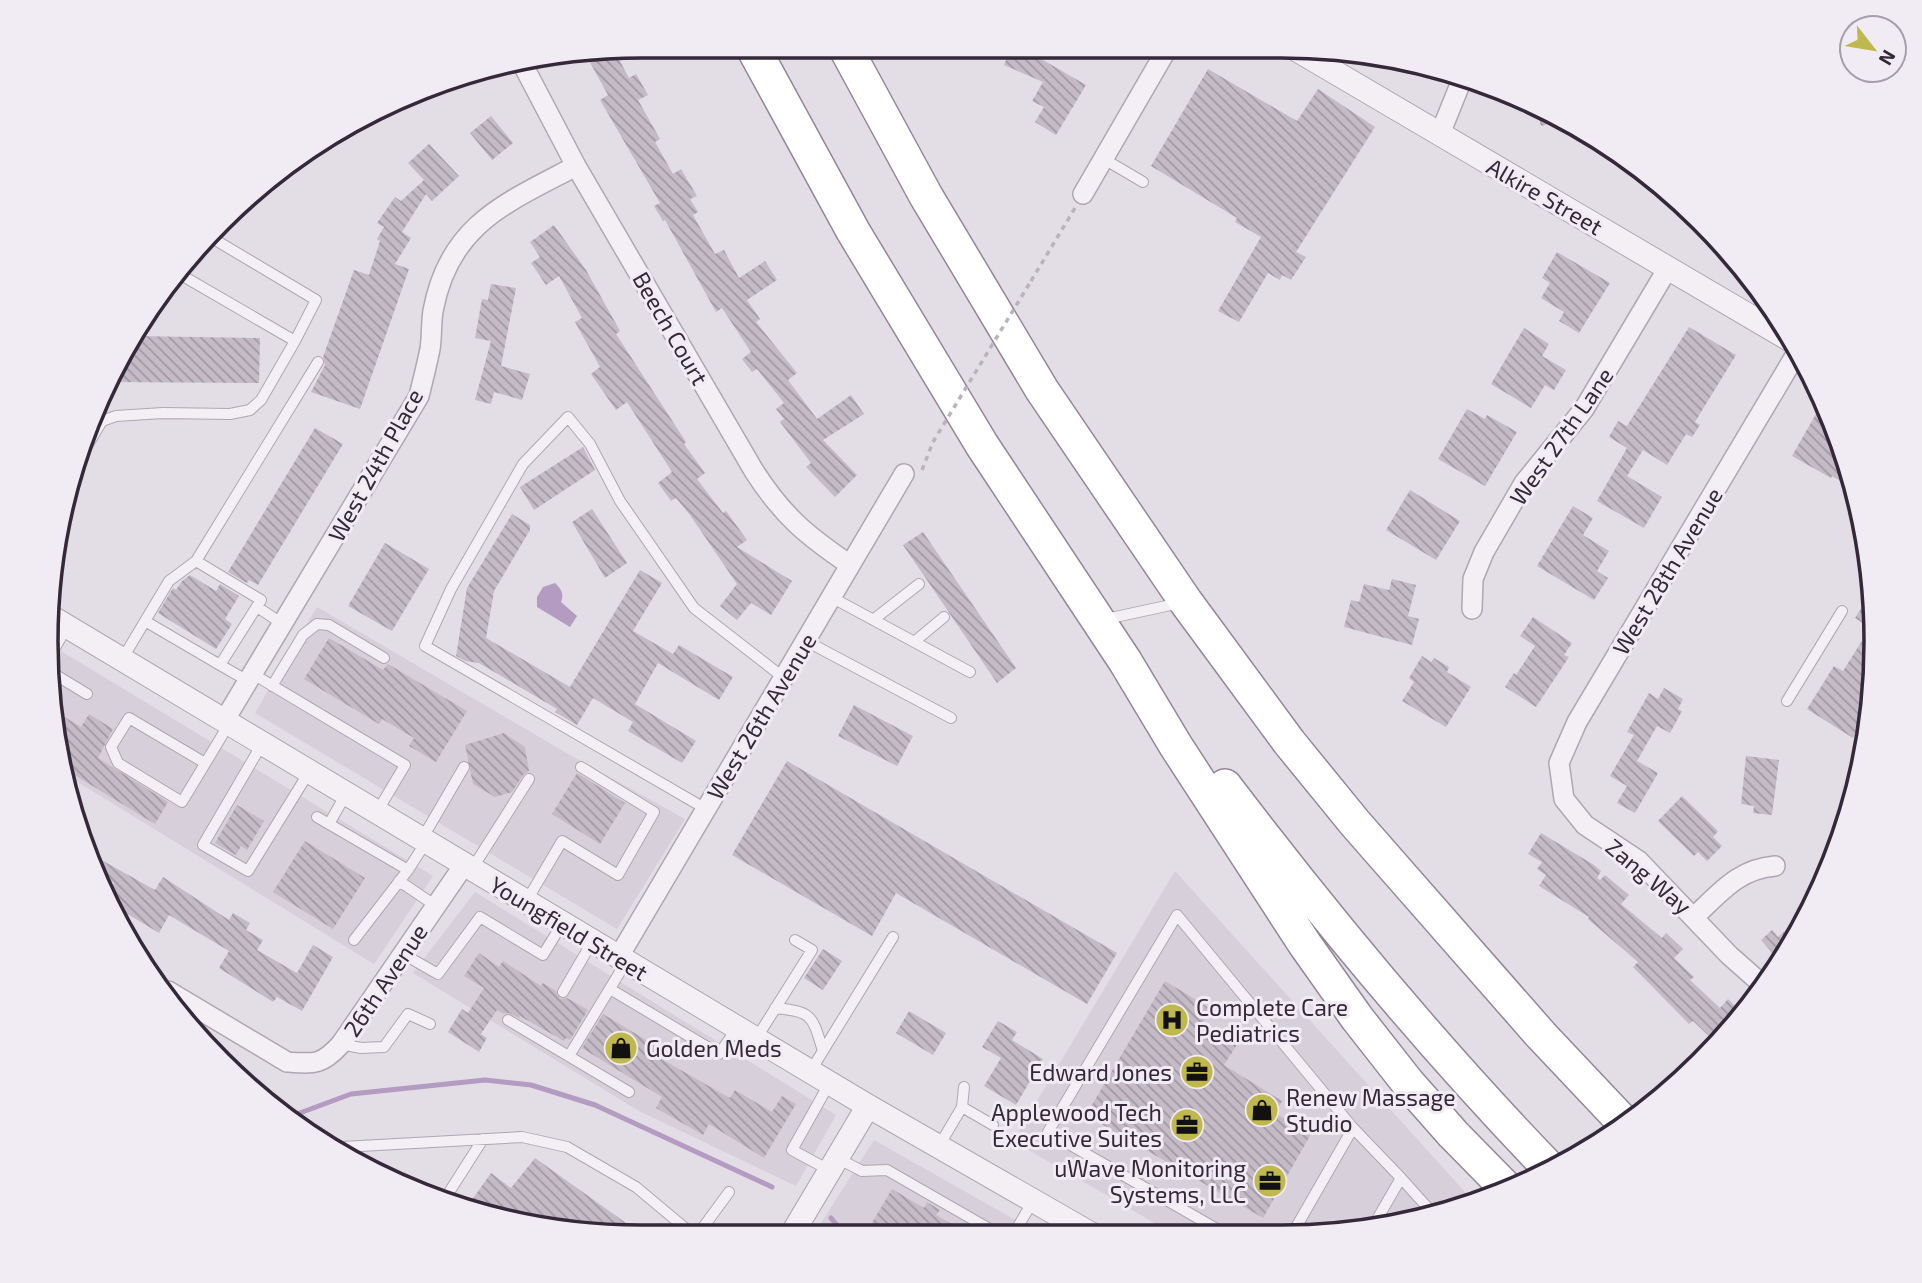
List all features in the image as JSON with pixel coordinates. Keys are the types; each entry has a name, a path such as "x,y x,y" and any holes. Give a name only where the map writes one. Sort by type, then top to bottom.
{"highway":[{"path":"759,58 867,255 982,445 1125,661 1217,811 1304,943 1357,1018 1408,1083 1500,1182"},
{"path":"851,58 926,197 1042,390 1185,601 1289,742 1355,823 1541,1035 1619,1117"},
{"path":"1125,661 1193,744 1289,870 1367,964 1458,1070 1544,1162"},
{"path":"1541,1035 1635,1106"}],"street":[{"path":"1083,194 1162,58"},
{"name":"Alkire Street","path":"1312,59 1774,331"},
{"name":"Beech Court","path":"525,70 576,166 769,495 799,528 850,565"},
{"path":"1440,134 1459,86"},
{"name":"West 24th Place","path":"227,722 250,678 419,396 430,347 433,313 442,278 454,253 465,236 499,209 576,166"},
{"name":"West 27th Lane","path":"1472,609 1473,579 1484,552 1524,483 1584,409 1668,268"},
{"name":"West 28th Avenue","path":"1564,799 1559,763 1577,722 1792,361"},
{"name":"West 26th Avenue","path":"622,960 706,810 850,565 912,473"},
{"name":"Youngfield Street","path":"59,621 820,1078 1075,1225"},
{"name":"Zang Way","path":"1564,799 1585,825 1639,861 1694,917 1739,876 1758,867 1774,866"},
{"name":"26th Avenue","path":"178,997 287,1062 327,1060 341,1044 436,906 468,867"},
{"path":"1694,917 1729,955 1757,979"},
{"path":"797,1225 868,1106"}],"lane":[{"path":"1104,159 1143,182"},
{"path":"99,426 102,421 116,416 163,413 230,414 250,410 261,400 316,300 218,241"},
{"path":"185,277 295,341"},
{"path":"122,659 169,581 196,561 318,362"},
{"path":"706,810 425,646 451,589 523,464 568,416 590,444 620,501 694,608 783,678"},
{"path":"196,561 261,600 220,665"},
{"path":"873,620 919,584"},
{"path":"831,597 970,672"},
{"path":"1098,620 1185,601"},
{"path":"257,607 283,624"},
{"path":"1787,701 1842,611"},
{"path":"914,642 944,617"},
{"path":"145,621 220,665 272,685 405,765 376,812"},
{"path":"272,685 303,635 317,624 329,625 384,658"},
{"path":"806,641 951,718"},
{"path":"59,677 87,694"},
{"path":"205,763 128,718 111,747 118,762 182,802 205,763 227,722"},
{"path":"262,744 203,845 248,872 309,771"},
{"path":"354,940 408,870 464,767"},
{"path":"526,902 562,841 618,875 654,812 581,767"},
{"path":"468,867 529,779"},
{"path":"329,824 346,794"},
{"path":"317,817 408,870"},
{"path":"400,881 436,906"},
{"path":"1210,1225 1048,1132 1177,915 1353,1128 1426,1206"},
{"path":"403,954 438,974 480,917 543,955 562,924"},
{"path":"823,1051 894,937"},
{"path":"610,989 719,1055 775,1009 812,950 794,940"},
{"path":"563,992 592,942"},
{"path":"569,1056 610,989 622,960"},
{"path":"775,1009 800,1011 809,1016 823,1051 820,1078 792,1150 862,1171 887,1170 983,1225"},
{"path":"341,1044 361,1048 384,1047 408,1014 430,1024"},
{"path":"508,1020 629,1092"},
{"path":"939,1147 962,1107 964,1087"},
{"path":"962,1107 993,1125"},
{"path":"1298,1225 1353,1128"},
{"path":"349,1147 522,1137 568,1147 636,1187 681,1225"},
{"path":"449,1192 483,1139"},
{"path":"1379,1216 1401,1178"},
{"path":"705,1225 729,1192"},
{"path":"1019,1225 1033,1201"}],"path":[{"path":"912,473 1083,194"}],"shaded area":[{"path":"555,583 562,592 561,602 577,616 570,627 537,607 537,597 543,587"},
{"path":"317,607 685,819 617,929 255,713"},
{"path":"58,649 433,876 374,964 75,780 63,718"},
{"path":"1175,871 1467,1194 1394,1214 1319,1224 1158,1225 1013,1141"},
{"path":"475,892 836,1115 796,1186 639,1111 413,973"},
{"path":"874,1140 1024,1225 820,1225"}],"building":[{"path":"1007,58 1040,58 1086,85 1056,135 1035,122 1044,107 1032,101 1043,82 1004,65"},
{"path":"619,59 629,78 636,74 648,95 638,100 660,139 655,142 673,174 681,169 697,196 690,199 698,212 693,215 715,254 724,250 739,278 765,261 777,280 747,300 760,319 756,322 797,373 788,380 817,419 851,395 864,414 823,440 857,475 835,497 806,467 811,463 780,422 784,419 776,409 784,403 757,369 752,372 742,359 751,352 722,308 716,312 665,220 663,221 654,206 660,203 600,100 608,95 589,60"},
{"path":"1208,69 1297,121 1318,89 1375,127 1296,252 1306,257 1291,280 1282,275 1280,280 1268,273 1239,322 1218,311 1261,237 1235,222 1237,218 1151,166"},
{"path":"491,116 513,143 492,160 470,133"},
{"path":"1539,118 1549,124 1541,126"},
{"path":"429,144 459,176 432,201 426,194 402,232 411,238 395,264 409,269 360,409 311,392 325,365 323,357 354,270 369,275 380,241 377,239 384,227 377,223 395,197 401,201 424,180 408,163"},
{"path":"554,225 586,270 620,331 616,334 705,473 697,479 723,513 726,511 747,540 737,547 792,581 771,615 751,603 737,620 720,606 737,584 690,515 676,498 671,501 658,483 672,472 627,402 616,410 591,374 600,367 575,322 582,318 559,276 546,285 531,263 540,257 530,242"},
{"path":"1557,252 1610,283 1579,333 1559,321 1564,312 1541,298 1550,283 1542,278"},
{"path":"491,284 516,288 501,366 530,374 522,400 494,392 491,404 475,400 491,341 475,338 482,299 488,300"},
{"path":"1689,327 1736,355 1695,422 1700,425 1692,437 1686,434 1667,465 1643,450 1627,476 1662,497 1644,528 1597,501 1627,448 1609,437 1618,421 1627,426"},
{"path":"1524,328 1549,344 1542,356 1566,370 1554,390 1545,385 1531,408 1491,384"},
{"path":"144,336 260,338 259,383 119,382"},
{"path":"1467,409 1485,419 1487,415 1517,432 1485,486 1438,459"},
{"path":"1817,412 1841,482 1832,476 1831,478 1792,456"},
{"path":"315,428 343,444 258,585 249,580 247,583 228,572"},
{"path":"583,447 595,470 534,510 520,487"},
{"path":"1410,490 1460,521 1436,560 1386,530"},
{"path":"1573,506 1593,518 1583,535 1609,551 1597,571 1608,578 1594,600 1537,566"},
{"path":"592,509 627,563 605,578 572,522"},
{"path":"512,514 530,525 530,530 494,591 486,638 570,687 640,570 662,583 633,631 673,654 679,645 733,677 719,700 658,663 635,704 696,741 682,763 628,731 633,722 593,698 577,725 555,712 557,709 479,663 465,661 456,656 467,588"},
{"path":"923,532 1016,668 997,683 903,545"},
{"path":"385,543 429,569 392,631 348,606"},
{"path":"190,575 216,591 220,584 239,596 225,619 232,624 216,649 158,613 173,588 176,590"},
{"path":"1392,579 1416,585 1408,616 1419,619 1412,645 1344,627 1351,600 1359,602 1364,584 1389,590"},
{"path":"1863,605 1864,624 1855,618"},
{"path":"1533,617 1572,643 1564,655 1569,657 1536,707 1505,687 1535,646 1520,636"},
{"path":"329,638 383,670 388,664 467,711 436,762 409,746 414,738 382,719 379,724 304,679"},
{"path":"1864,638 1859,718 1853,738 1807,709 1834,666 1843,671"},
{"path":"1422,656 1431,662 1434,658 1449,667 1447,672 1471,687 1446,727 1402,701 1414,682 1409,678"},
{"path":"1664,688 1683,699 1678,709 1682,711 1670,733 1657,726 1637,761 1658,773 1635,813 1617,803 1627,786 1610,776 1634,735 1627,732 1649,693 1658,699"},
{"path":"854,705 913,736 897,766 838,736"},
{"path":"89,714 113,729 98,758 168,802 155,824 74,774 63,716 81,727"},
{"path":"504,733 525,747 529,771 523,775 512,792 495,797 473,784 465,745"},
{"path":"1746,756 1779,760 1772,815 1753,813 1754,806 1741,804"},
{"path":"787,761 1117,953 1087,1004 896,893 872,936 732,855"},
{"path":"577,773 625,803 600,844 552,814"},
{"path":"1682,796 1718,831 1713,837 1722,846 1707,861 1698,852 1694,856 1658,821"},
{"path":"237,805 264,821 247,850 241,846 236,855 215,843"},
{"path":"1541,833 1594,865 1601,871 1597,878 1600,880 1605,875 1629,895 1621,904 1662,938 1666,933 1683,949 1674,958 1694,977 1690,980 1720,1008 1728,999 1736,1007 1709,1036 1693,1021 1689,1024 1633,967 1638,962 1588,919 1589,917 1539,886 1546,875 1537,869 1542,862 1528,854"},
{"path":"305,841 365,878 333,929 273,892"},
{"path":"100,859 155,890 163,877 229,920 233,913 250,923 246,930 263,940 257,950 297,973 313,945 333,957 302,1011 277,997 273,1002 219,968 229,951 169,915 159,933 125,912 112,887 114,883 109,880"},
{"path":"1789,927 1773,954 1761,940 1772,930 1778,937"},
{"path":"823,949 842,961 823,990 804,978"},
{"path":"479,953 499,967 503,961 541,986 543,983 556,991 560,999 567,998 588,1010 570,1040 566,1038 564,1041 520,1016 519,1018 497,1010 481,1034 487,1038 479,1052 448,1032 462,1009 468,1013 484,988 464,976"},
{"path":"1165,981 1211,1009 1203,1022 1238,1043 1224,1065 1282,1101 1275,1113 1311,1134 1263,1218 1086,1115"},
{"path":"909,1011 946,1033 933,1055 896,1033"},
{"path":"603,1014 661,1049 656,1056 730,1098 735,1090 772,1112 782,1096 796,1104 764,1158 709,1124 703,1135 656,1108 662,1097 582,1048"},
{"path":"998,1021 1017,1032 1012,1040 1043,1059 1016,1105 984,1086 1001,1058 982,1047"},
{"path":"535,1158 628,1225 565,1220 528,1214 472,1200 491,1173 511,1188"},
{"path":"892,1189 924,1208 927,1202 940,1210 936,1215 953,1225 871,1225"}],"waterway":[{"path":"298,1114 351,1094 485,1080 531,1085 595,1105 772,1187"},
{"path":"831,1218 837,1225"}],"place":[{"name":"Complete Care Pediatrics","path":"1172,1020"},
{"name":"Golden Meds","path":"621,1048"},
{"name":"Edward Jones","path":"1197,1072"},
{"name":"Renew Massage Studio","path":"1262,1110"},
{"name":"Applewood Tech Executive Suites","path":"1187,1125"},
{"name":"uWave Monitoring Systems, LLC","path":"1270,1181"}]}
